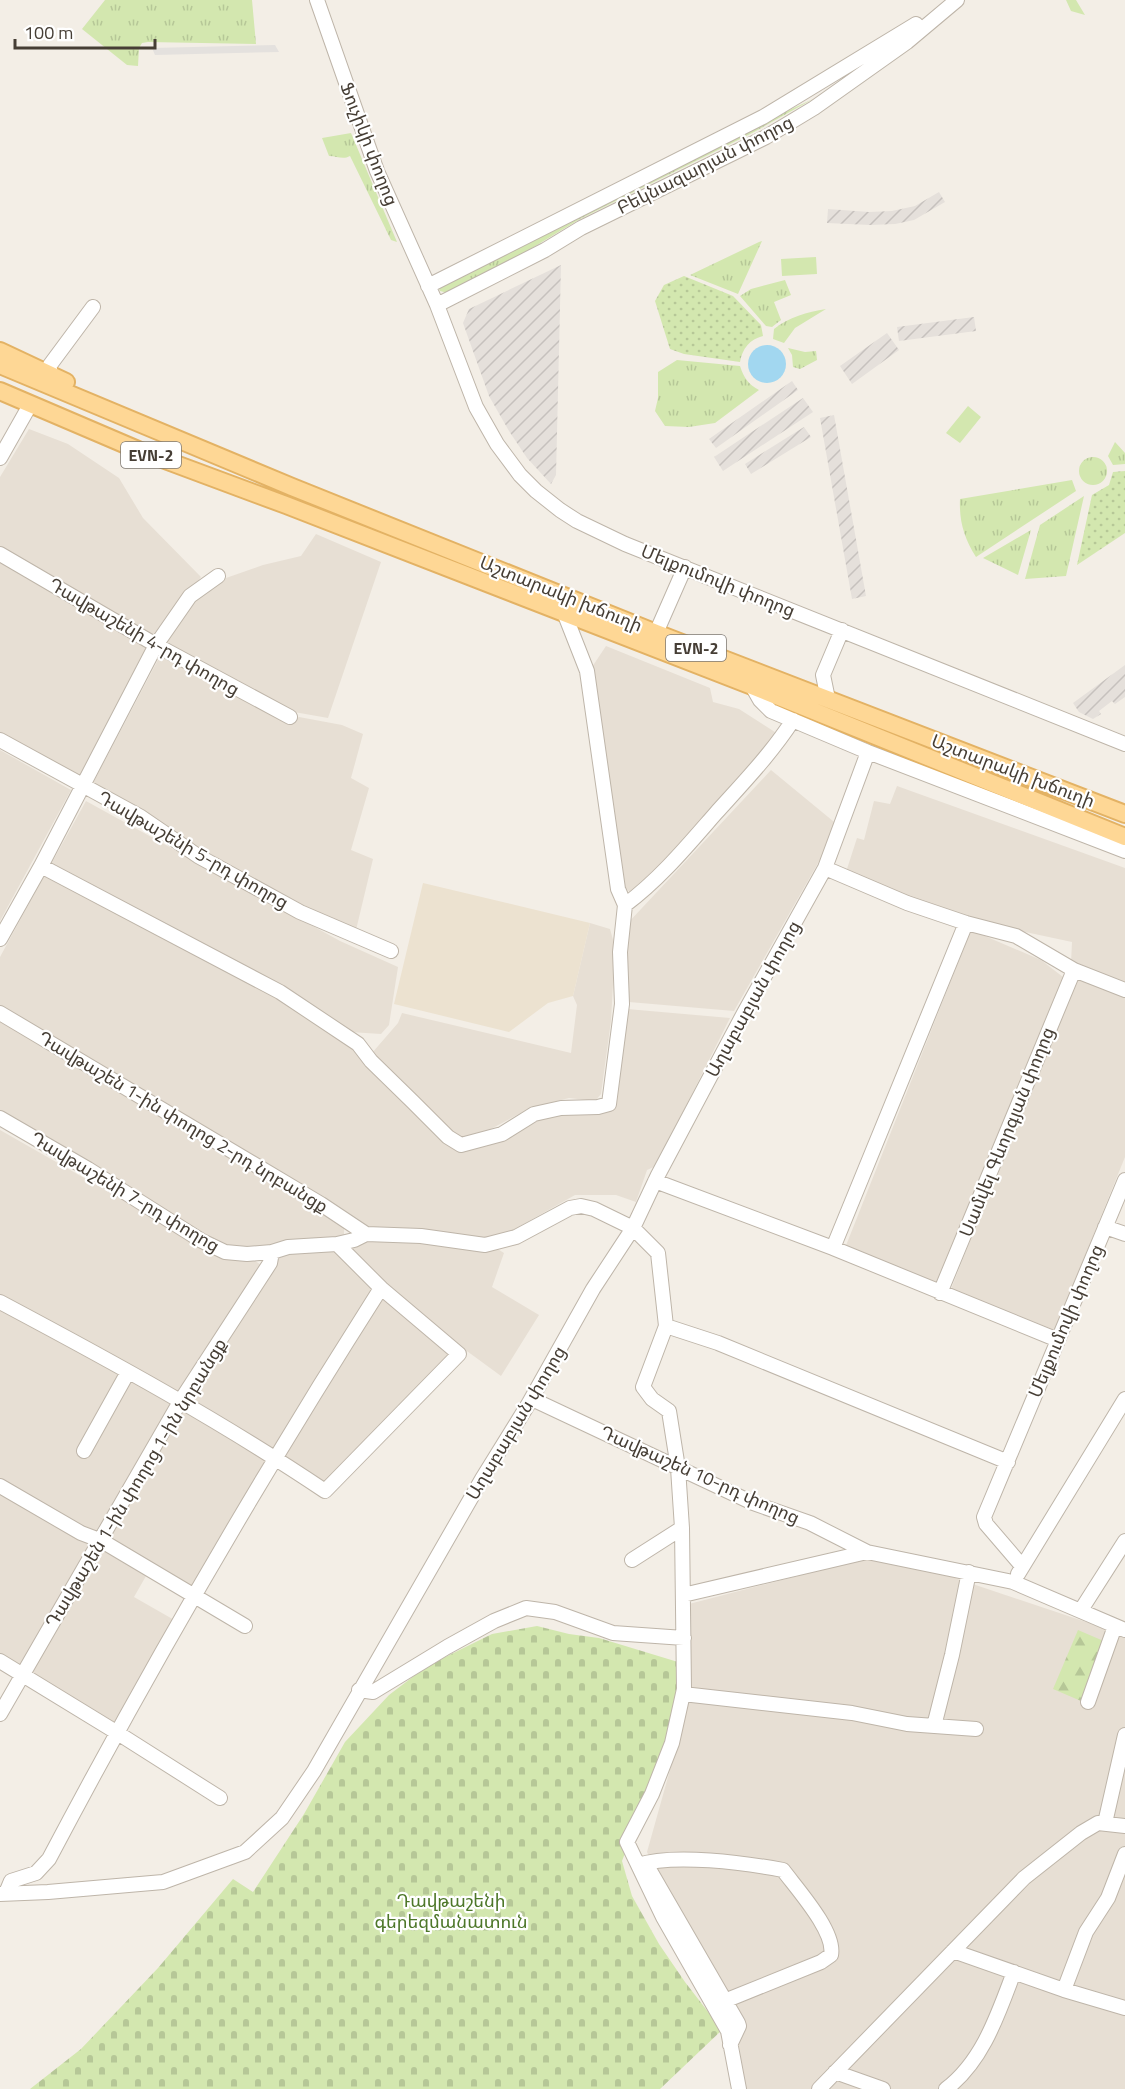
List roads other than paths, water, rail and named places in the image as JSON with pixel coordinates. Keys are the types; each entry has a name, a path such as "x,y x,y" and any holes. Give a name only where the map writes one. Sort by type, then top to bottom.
{"main road":[{"path":"0,351 50,374 149,426"},
{"name":"Աշտարակի խճուղի","path":"0,365 292,487 656,633 1125,814"},
{"name":"Աշտարակի խճուղի","path":"0,393 138,450 752,686 1125,837"},
{"path":"286,505 292,487"},
{"path":"1093,824 1101,805"}],"street":[{"name":"Ֆուչիկի փողոց","path":"317,0 377,171 428,285"},
{"name":"Բեկնազարյան փողոց","path":"428,285 763,117 903,33 949,0"},
{"name":"Բեկնազարյան փողոց","path":"437,305 545,250 581,228 766,136 814,108 907,42 957,0"},
{"name":"Մելքումովի փողոց","path":"428,285 476,407 497,444 520,475 536,491 577,521 625,543 1125,744"},
{"path":"50,374 50,365 93,307"},
{"path":"0,458 24,403"},
{"name":"Դավթաշենի 4-րդ փողոց","path":"0,554 156,645 290,717"},
{"path":"656,633 685,567"},
{"path":"1,933 41,866 156,645 190,596 218,576"},
{"path":"41,866 279,992 358,1044 371,1061 448,1137 461,1145 502,1134 534,1114 561,1108 598,1107 609,1104 622,1004 620,952 626,905 618,889 587,671 565,615"},
{"path":"828,699 824,675 842,630"},
{"path":"752,686 771,711 868,752 1125,851"},
{"path":"626,905 684,849 776,745 793,720"},
{"name":"Դավթաշենի 5-րդ փողոց","path":"0,740 141,818 198,856 300,912 391,951"},
{"name":"Աղաբաբյան փողոց","path":"3,1893 48,1892 163,1882 245,1852 282,1818 314,1771 482,1479 532,1399 593,1289 633,1228 655,1181 744,1013 825,868 868,752"},
{"path":"825,868 907,903 966,923 1016,936 1074,970 1125,990"},
{"path":"833,1248 966,923"},
{"name":"Սամվել Գևորգյան փողոց","path":"940,1293 1074,970"},
{"name":"Դավթաշեն 1-ին փողոց 2-րդ նրբանցք","path":"0,1013 321,1204 366,1234"},
{"name":"Դավթաշենի 7-րդ փողոց","path":"0,1118 202,1241 225,1252 247,1254 272,1252 288,1247 337,1244 366,1234 421,1236 485,1245 516,1237 570,1208 581,1206 594,1209 633,1228 658,1252 666,1326"},
{"name":"Մելքումովի փողոց","path":"1022,1566 986,1524 984,1517 1125,1180"},
{"path":"655,1181 833,1248 1058,1340"},
{"path":"1105,1227 1125,1234"},
{"path":"0,1302 181,1400 275,1457 325,1491 459,1354 381,1288 337,1244"},
{"name":"Դավթաշեն 1-ին փողոց 1-ին նրբանցք","path":"0,1714 181,1400 270,1263 272,1252"},
{"path":"3,1893 12,1881 36,1873 49,1859 116,1732 275,1457 381,1288"},
{"path":"730,2045 739,2026 726,2000 627,1842 652,1794 672,1743 682,1694 684,1638 682,1528 678,1468 669,1411 652,1399 643,1387 666,1326 718,1343 1008,1462"},
{"path":"84,1451 128,1372"},
{"name":"Դավթաշեն 10-րդ փողոց","path":"532,1399 753,1503 810,1523 867,1552"},
{"path":"1013,1582 1125,1399"},
{"path":"0,1486 81,1533 102,1540 245,1626"},
{"path":"632,1560 682,1528"},
{"path":"1081,1610 1125,1541"},
{"path":"683,1595 867,1552 1013,1582 1120,1628 1088,1702"},
{"path":"934,1726 952,1655 969,1572"},
{"path":"359,1690 373,1692 494,1621 526,1608 555,1612 613,1633 684,1638"},
{"path":"0,1661 220,1798"},
{"path":"682,1694 852,1713 907,1724 976,1729"},
{"path":"1105,1823 1125,1735"},
{"path":"819,2089 1024,1878 1081,1833 1098,1823 1125,1826"},
{"path":"1064,1989 1086,1932 1108,1898 1125,1854"},
{"path":"641,1864 660,1859 754,1864 783,1870 823,1925 830,1938 831,1955 821,1962 726,2000"},
{"path":"641,1864 663,1917 728,2031 739,2089"},
{"path":"1117,1876 1125,1890"},
{"path":"953,1951 1125,2008"},
{"path":"946,2089 961,2078 992,2031 1014,1972"},
{"path":"835,2072 883,2089"}],"water":[{"path":"767,345 774,346 780,351 785,357 785,371 780,377 774,382 767,383 760,382 754,377 749,371 748,364 749,357 754,351 760,346"}],"park label":[{"name":"Դավթաշենի գերեզմանատուն","path":"451,1911"}]}
